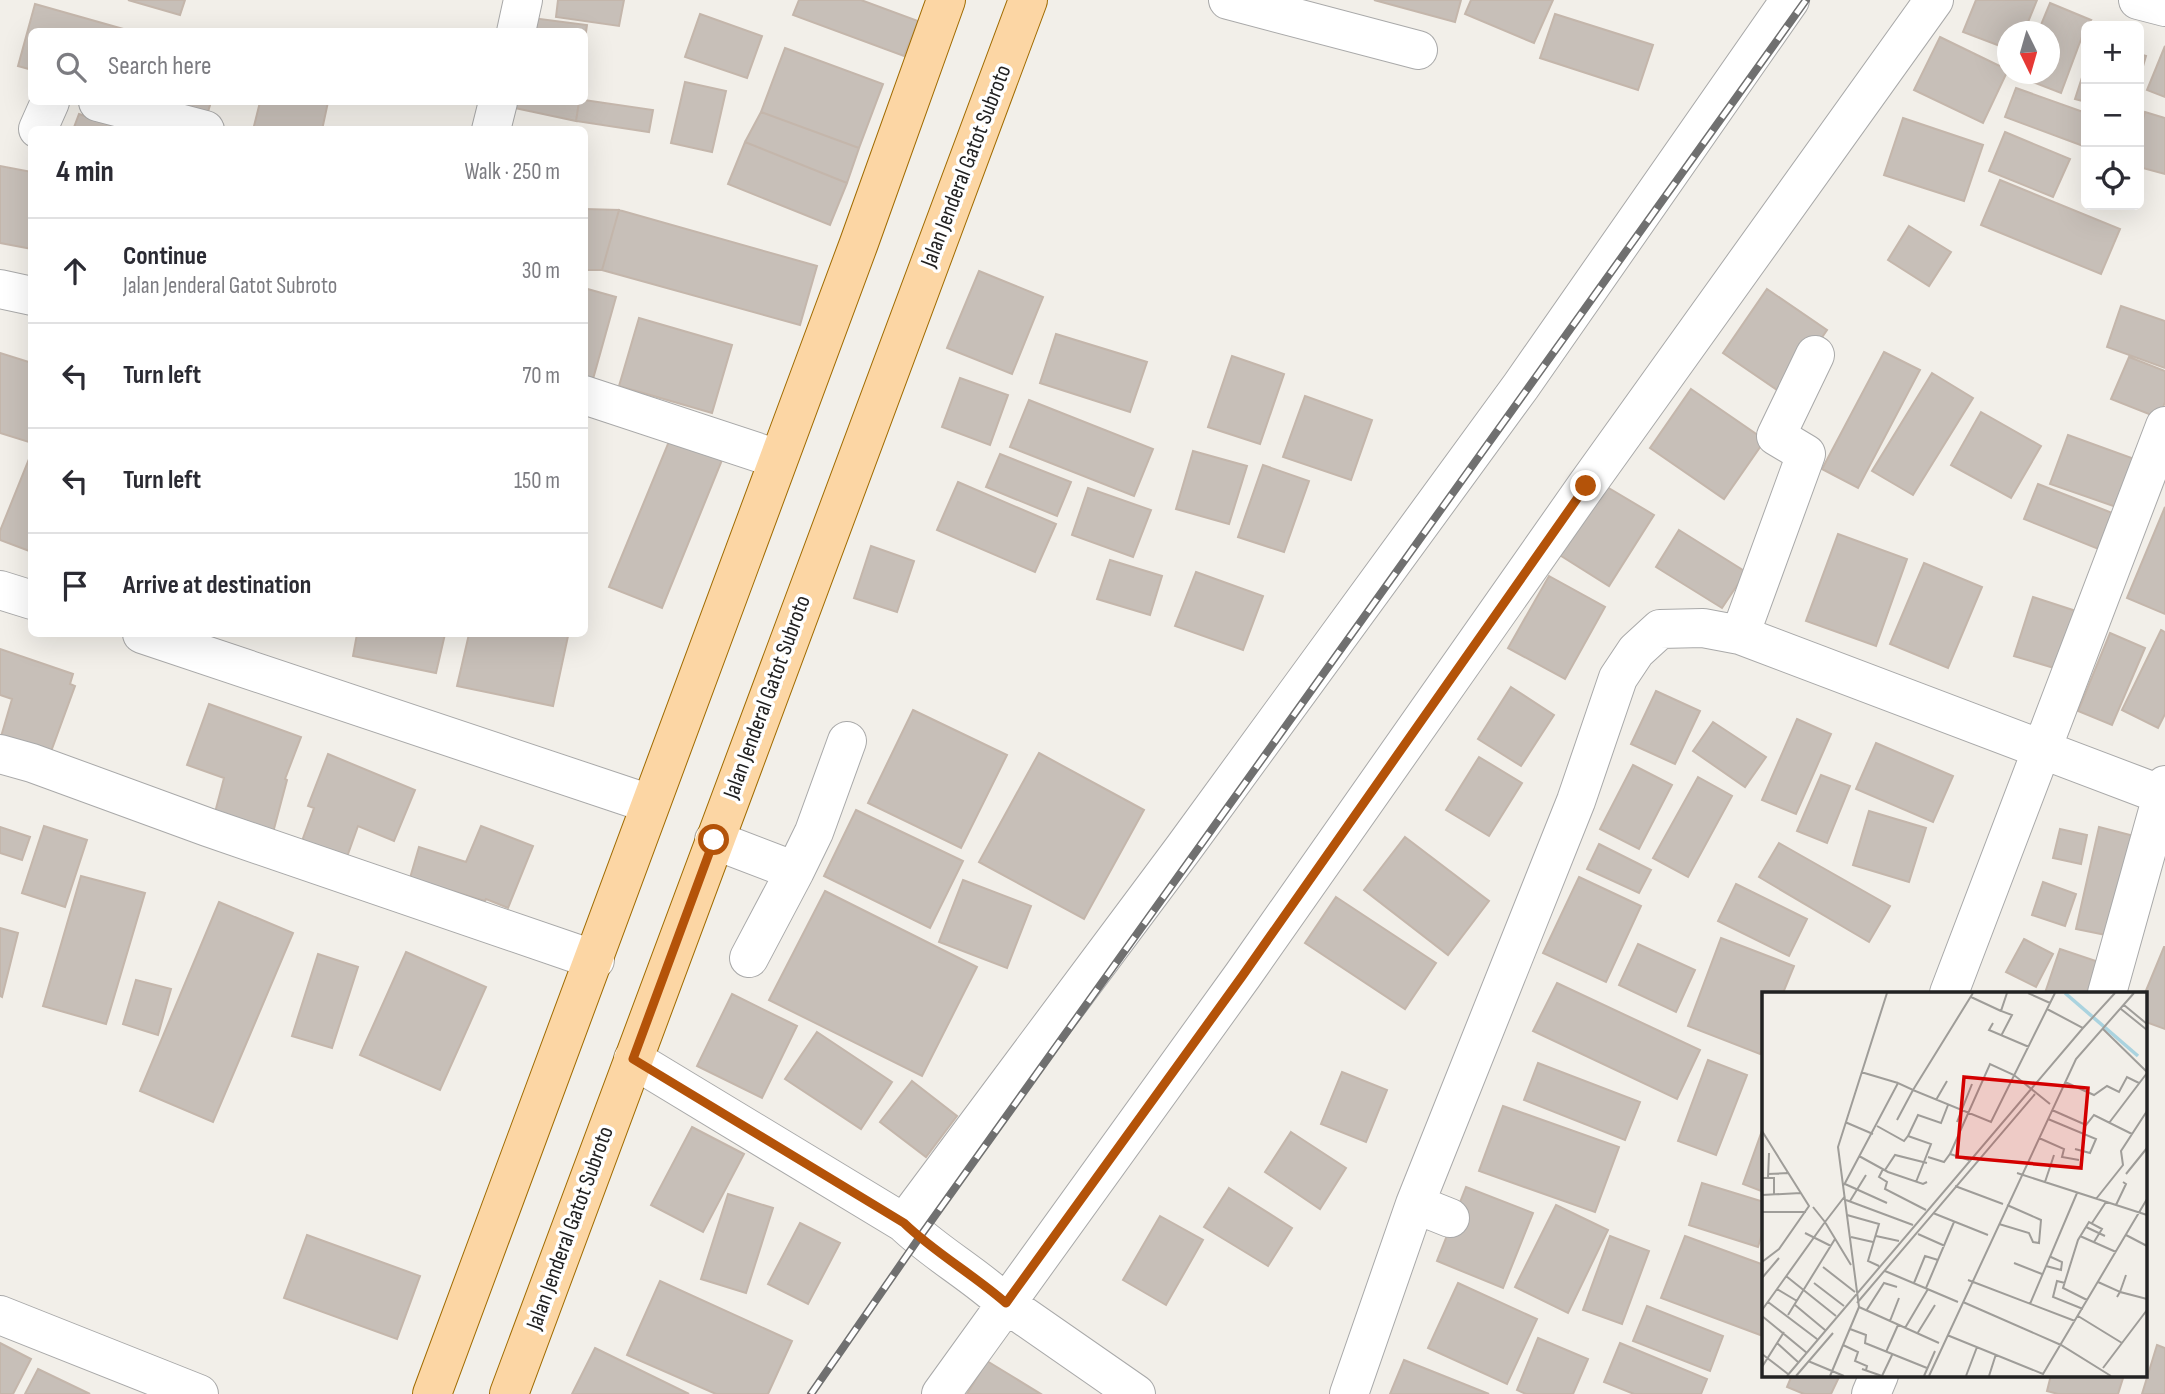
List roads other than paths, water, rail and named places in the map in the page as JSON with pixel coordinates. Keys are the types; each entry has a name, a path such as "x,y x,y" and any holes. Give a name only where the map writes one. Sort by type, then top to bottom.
{"main road":[{"path":"432,1394 595,960 946,0"},
{"name":"Jalan Jenderal Gatot Subroto","path":"509,1394 1028,0"}],"street":[{"path":"517,28 523,0"},
{"path":"1228,0 1418,50"},
{"path":"904,1223 1183,849 1521,386 1790,0"},
{"path":"941,1394 1243,975 1578,497 1934,0"},
{"path":"2137,0 2165,7"},
{"path":"39,126 49,105"},
{"path":"109,105 190,126"},
{"path":"492,126 497,105"},
{"path":"0,289 28,295"},
{"path":"1740,635 1806,454 1776,436 1815,355"},
{"path":"588,396 778,459"},
{"path":"1948,992 2165,426"},
{"path":"0,590 28,599"},
{"path":"1349,1394 1415,1204 1576,801 1618,678 1636,651 1661,629 1703,628 1740,635 2042,752 2164,792 2107,992"},
{"path":"151,637 650,804"},
{"path":"750,958 814,832 847,741"},
{"path":"0,754 32,762 220,832 595,960"},
{"path":"714,840 795,871"},
{"path":"633,1059 904,1223 919,1238 1006,1303 1136,1394"},
{"path":"1415,1204 1450,1218"},
{"path":"0,1315 199,1394"},
{"path":"1871,1394 1879,1376"}],"railway":[{"path":"811,1394 919,1238 1806,0"}]}
